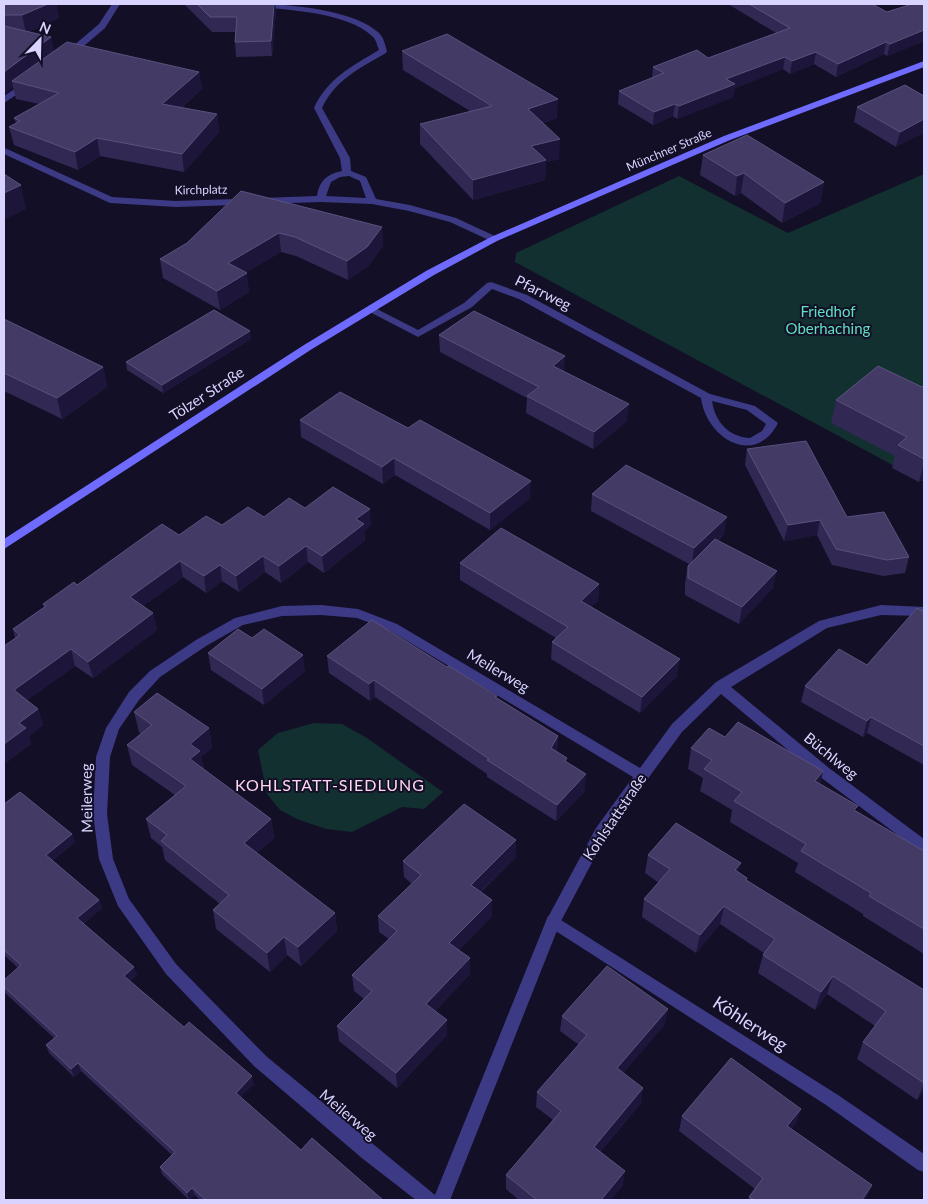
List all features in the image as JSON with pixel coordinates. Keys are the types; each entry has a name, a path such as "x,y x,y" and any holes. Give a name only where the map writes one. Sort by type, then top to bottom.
{"main road":[{"name":"Münchner Straße","path":"430,273 494,239 684,156 787,114 924,64"},
{"name":"Tölzer Straße","path":"4,545 308,347 430,273"}],"street":[{"path":"60,59 102,27 111,16 116,4"},
{"path":"244,4 278,7 349,20 376,35 383,51 337,79 323,95 318,108 345,158 347,173"},
{"path":"4,100 38,76"},
{"name":"Kirchplatz","path":"4,151 110,200 176,204 321,199 372,201 453,220 494,239"},
{"path":"321,199 325,183 333,176 347,173 362,177 372,201"},
{"name":"Pfarrweg","path":"371,310 418,334 468,305 491,285 523,297 706,396 751,408 772,423 769,432 763,439 744,442 726,436 710,416 706,396"},
{"name":"Meilerweg","path":"429,1200 369,1153 260,1061 171,969 123,902 106,859 100,814 102,757 113,728 134,696 155,674 201,643 239,621 282,611 321,610 358,614 393,628 642,776"},
{"name":"Kohlstattstraße","path":"442,1200 553,921 601,832 677,728 721,686 823,624 881,610 924,611"},
{"name":"Büchlweg","path":"721,686 824,772 924,847"},
{"name":"Köhlerweg","path":"553,921 832,1100 924,1164"}],"green space":[{"name":"Friedhof Oberhaching","path":"924,174 924,482 515,262 516,253 679,176 788,233"},
{"path":"314,723 342,724 367,738 443,792 424,809 402,807 352,832 326,829 297,819 280,810 267,794 258,750 278,733"}],"building":[{"path":"4,4 48,4 22,15 4,15"},
{"path":"197,4 274,4 271,41 235,42 237,17 210,17"},
{"path":"749,4 872,4 887,12 912,4 924,4 924,30 890,44 886,42 838,64 816,52 792,61 785,57 726,79 735,84 679,106 675,104 654,112 619,91 664,73 653,67 697,50 708,58 790,28"},
{"path":"4,26 51,37 4,72"},
{"path":"447,34 558,99 528,109 560,139 531,146 546,160 473,180 420,124 492,106 402,51"},
{"path":"67,42 199,72 162,104 217,114 182,154 97,138 75,152 9,127 20,121 14,118 59,93 12,81"},
{"path":"905,85 924,96 924,119 900,132 857,107"},
{"path":"747,135 824,182 785,203 744,173 737,176 703,155"},
{"path":"4,174 21,185 4,193"},
{"path":"241,191 382,227 367,247 347,261 295,237 279,233 228,263 247,273 217,291 160,259 187,243"},
{"path":"214,310 250,331 162,385 126,362"},
{"path":"474,311 565,356 553,366 629,404 594,432 527,396 539,387 439,335"},
{"path":"4,319 103,367 57,398 4,373"},
{"path":"878,366 922,387 924,385 924,459 898,445 907,437 836,400"},
{"path":"340,392 408,428 420,420 531,481 490,513 394,458 382,467 300,420"},
{"path":"806,441 847,517 884,512 909,557 887,560 836,549 820,520 788,525 747,449"},
{"path":"626,465 727,517 694,548 592,494"},
{"path":"333,487 370,509 356,519 364,524 322,556 306,546 279,566 263,556 236,576 220,565 204,576 180,561 130,597 153,613 88,662 71,649 14,690 38,709 19,723 26,728 4,744 4,646 20,635 13,629 46,606 43,604 74,582 77,585 162,524 179,535 206,516 222,525 248,507 264,517 289,498 305,508"},
{"path":"501,528 599,584 581,601 680,659 642,697 552,642 568,627 460,563"},
{"path":"715,539 777,571 742,607 688,578 688,566"},
{"path":"917,608 924,612 924,746 871,717 867,721 805,686 839,649 867,665"},
{"path":"372,620 447,667 449,666 558,736 551,748 567,758 565,761 586,774 557,805 487,760 489,759 374,680 369,684 327,656"},
{"path":"238,629 252,638 264,629 303,655 262,689 208,653"},
{"path":"157,693 209,728 190,744 200,751 190,759 271,819 244,843 335,913 298,947 284,937 267,953 213,910 229,895 161,841 167,835 146,819 186,786 127,745 152,725 134,712"},
{"path":"738,722 823,771 815,781 858,806 854,810 924,851 924,929 869,896 871,893 801,851 806,844 734,801 742,792 704,769 712,760 691,748 709,728 725,737"},
{"path":"20,792 72,834 46,855 99,900 77,918 134,967 124,976 184,1027 189,1022 252,1076 236,1093 301,1150 312,1138 383,1200 206,1200 192,1188 187,1193 160,1167 175,1152 78,1063 71,1069 46,1045 57,1036 4,987 4,980 21,965 4,950 4,804"},
{"path":"464,804 516,840 471,885 492,900 449,943 470,958 426,1004 447,1020 396,1073 337,1026 372,991 352,975 397,931 378,916 421,875 403,861"},
{"path":"676,823 741,863 735,870 747,878 746,880 924,990 924,1083 863,1042 886,1011 833,976 821,992 763,955 775,939 724,906 700,935 644,899 670,869 648,855"},
{"path":"607,966 668,1009 617,1068 643,1088 594,1147 625,1171 601,1200 537,1200 506,1175 561,1111 537,1092 587,1035 562,1016"},
{"path":"731,1058 801,1109 787,1126 872,1185 862,1200 754,1200 749,1197 763,1178 682,1116"}],"district":[{"name":"KOHLSTATT-SIEDLUNG","path":"330,785"}]}
